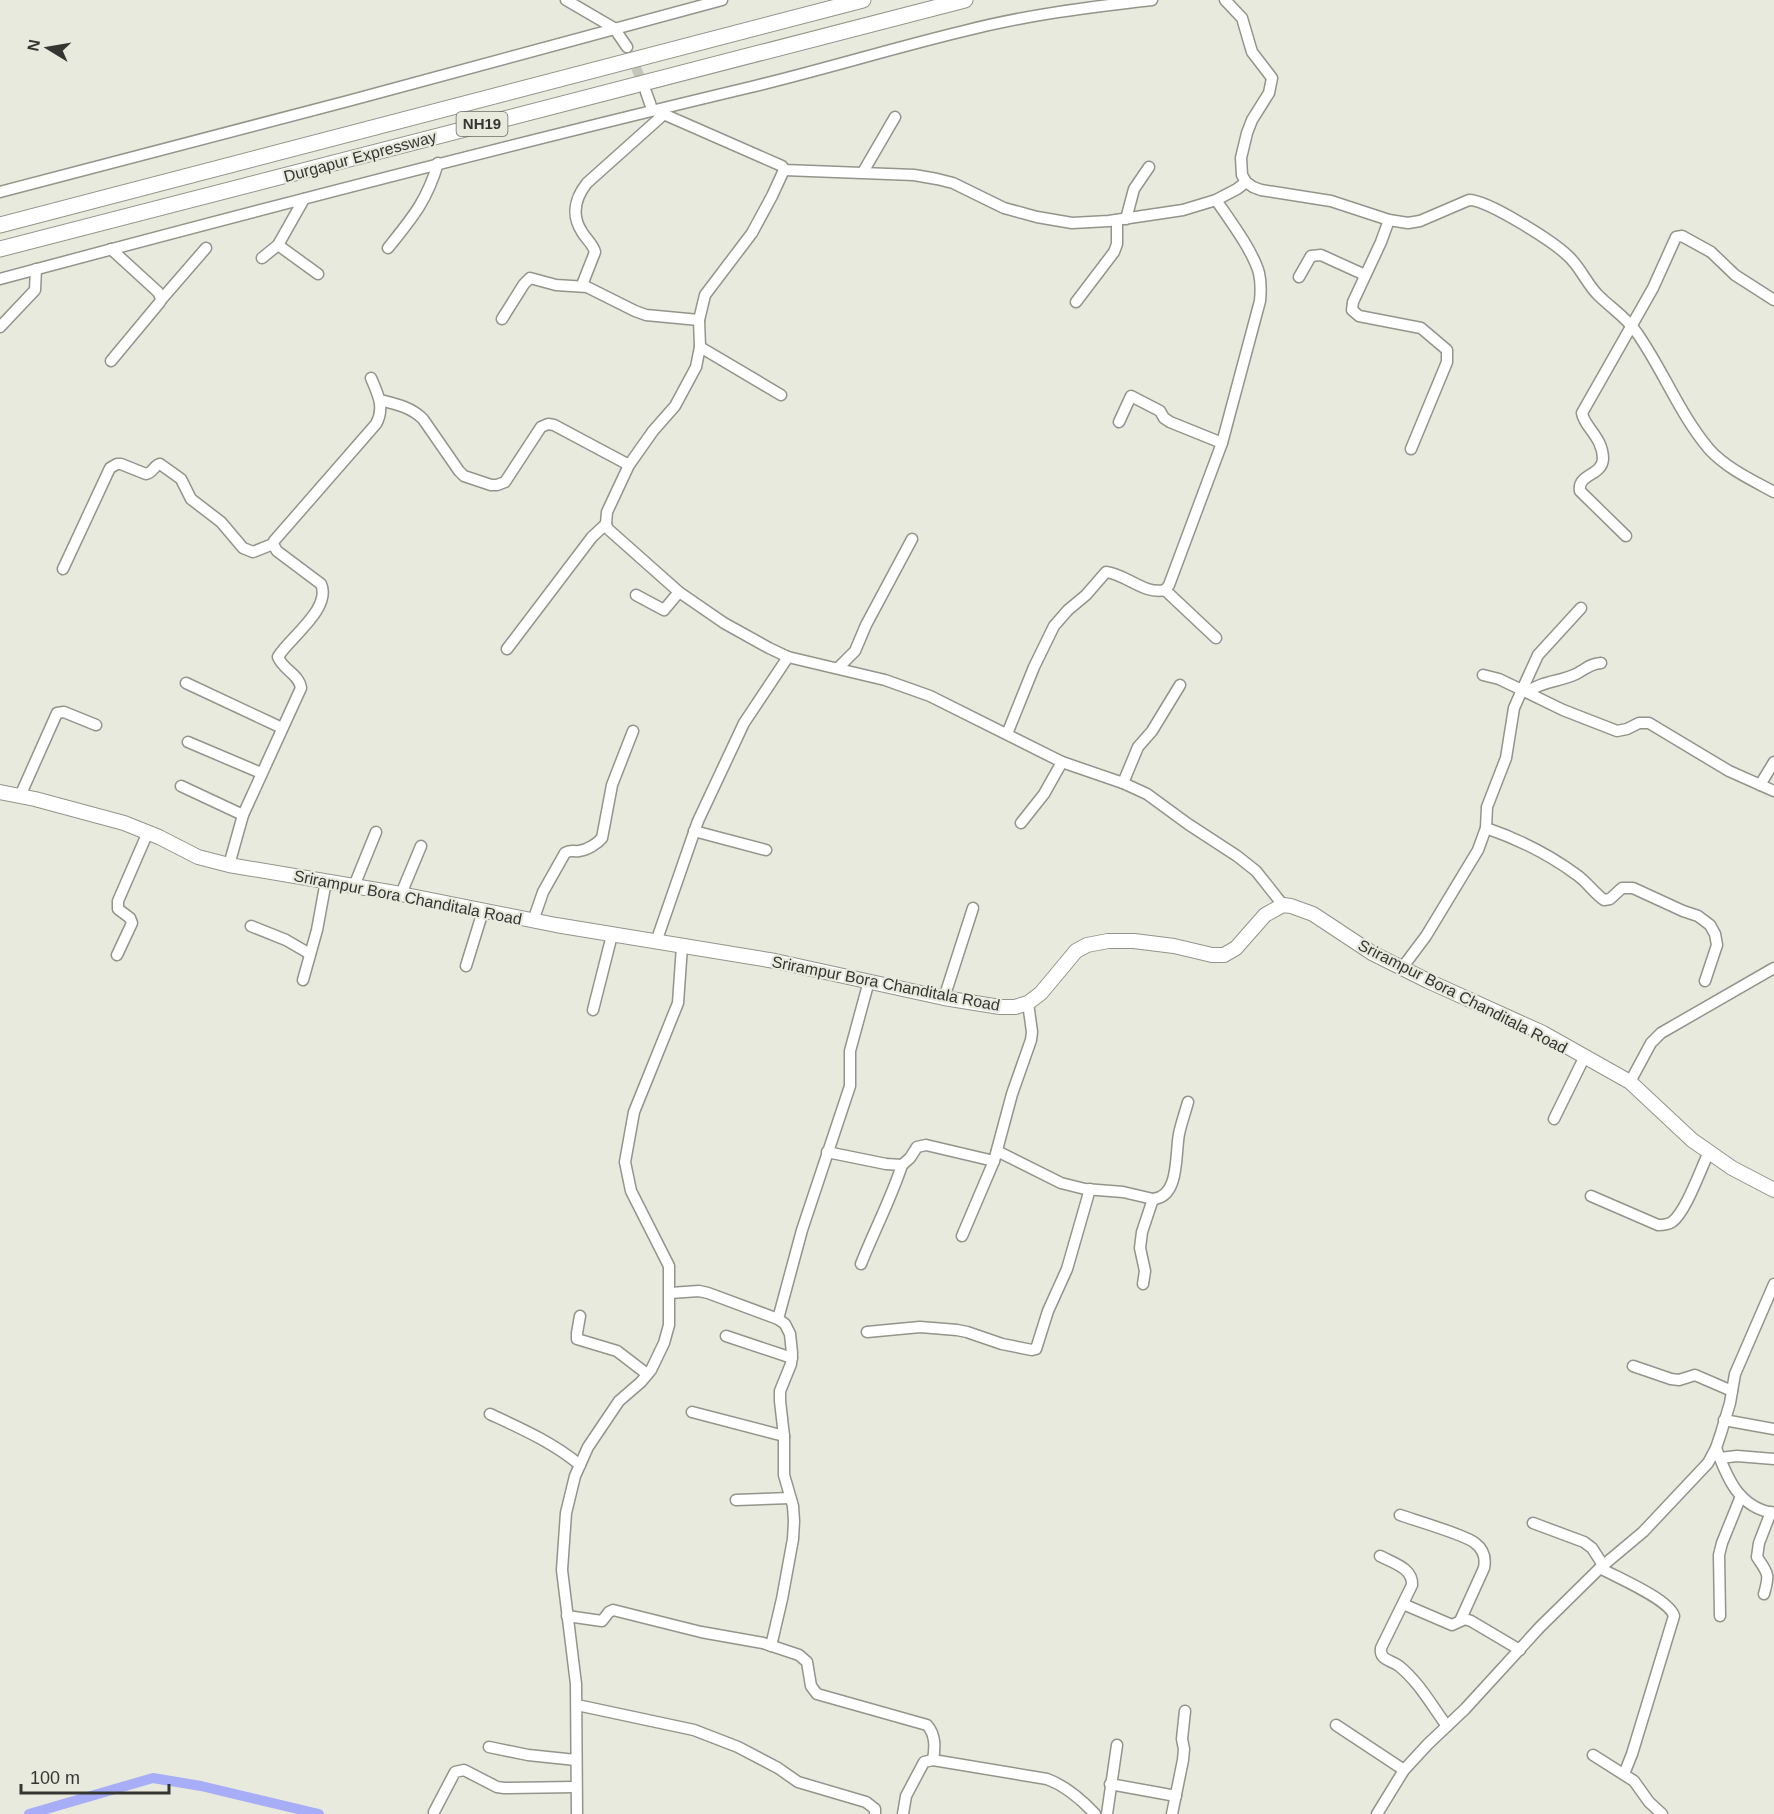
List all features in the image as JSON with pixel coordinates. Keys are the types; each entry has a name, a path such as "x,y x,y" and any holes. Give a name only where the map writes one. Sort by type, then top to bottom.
{"highway":[{"name":"Durgapur Expressway","path":"0,225 863,0"},
{"name":"Durgapur Expressway","path":"0,249 965,0"}],"main road":[{"name":"Srirampur Bora Chanditala Road","path":"0,792 103,817 148,832 198,858 229,865 401,894 612,935 775,961 944,998 1000,1007 1028,1003"},
{"name":"Srirampur Bora Chanditala Road","path":"1283,905 1313,914 1354,943 1402,968 1543,1033 1630,1082 1692,1140 1732,1168 1774,1190"},
{"path":"1028,1003 1041,993 1076,951 1087,945 1134,940 1212,955 1224,955 1236,948 1265,915 1283,905"}],"street":[{"path":"566,0 614,28 627,47"},
{"path":"0,192 722,0"},
{"path":"0,279 438,163 658,112 967,30 1078,9 1152,0"},
{"path":"1225,0 1242,18 1252,52 1272,78 1269,93 1252,120 1247,133 1241,158 1242,175 1246,182 1261,190 1331,201 1389,220 1407,223 1420,221 1469,200 1487,204 1547,240 1568,256 1596,293 1631,325 1661,370 1690,424 1710,450 1731,467 1774,492"},
{"path":"646,92 658,112 782,166 784,170"},
{"path":"582,285 595,252 579,225 575,208 578,195 587,183 658,112"},
{"path":"863,172 895,117"},
{"path":"388,248 431,188 438,163"},
{"path":"1076,302 1114,252 1122,219 1134,189 1149,167"},
{"path":"784,170 863,172 938,178 1004,208 1045,219 1072,223 1122,219 1183,210 1216,200 1246,182"},
{"path":"784,170 752,233 705,295 699,320 700,347 696,367 680,398 628,465 607,512 606,524 612,534 679,592 738,631 788,657 885,680 930,696 1062,762 1136,788 1158,800 1188,824 1237,856 1263,879 1283,905"},
{"path":"262,258 278,245 304,199"},
{"path":"1007,734 1034,667 1054,626 1086,595 1103,574 1114,572 1146,588 1158,591 1165,590 1169,585 1222,443 1260,301 1261,286 1258,270 1216,200"},
{"path":"1389,220 1382,242 1351,306 1355,314 1421,328 1444,346 1448,353 1447,362 1411,449"},
{"path":"1626,536 1578,488 1581,481 1600,468 1603,461 1599,441 1582,416 1583,408 1653,288 1677,236 1711,252 1736,275 1774,300"},
{"path":"278,245 318,274"},
{"path":"111,361 206,248"},
{"path":"111,249 158,292 161,300"},
{"path":"1299,277 1311,256 1316,255 1321,255 1365,275"},
{"path":"0,327 35,290 36,269"},
{"path":"502,319 530,278 561,286 582,285 646,315 699,320"},
{"path":"700,347 781,395"},
{"path":"63,569 110,468 117,464 146,474 158,464 163,465 181,479 191,499 221,522 243,548 253,552 273,544 278,534 380,416 380,400 371,378"},
{"path":"1119,422 1131,396 1160,411 1170,422 1222,443"},
{"path":"380,400 416,412 459,471 470,479 491,485 505,482 541,427 549,424 628,465"},
{"path":"507,649 592,537 606,524"},
{"path":"838,668 855,651 866,625 912,539"},
{"path":"229,865 243,814 299,693 301,684 279,662 278,657 319,605 323,588 321,584 277,551 273,544"},
{"path":"1165,590 1216,638"},
{"path":"636,595 663,610 679,592"},
{"path":"1402,968 1426,936 1474,858 1486,828 1488,807 1506,758 1514,708 1524,691 1538,655 1581,608"},
{"path":"656,942 694,831 744,723 788,657"},
{"path":"1524,691 1576,674 1588,665 1601,663"},
{"path":"1483,675 1499,679 1563,710 1617,731 1639,723 1649,723 1729,771 1774,791"},
{"path":"186,683 282,728"},
{"path":"1123,783 1138,747 1152,731 1180,685"},
{"path":"20,796 57,713 64,712 96,725"},
{"path":"533,921 543,892 565,853 569,850 581,851 598,843 602,838 612,785 633,731"},
{"path":"188,742 261,773"},
{"path":"1021,823 1044,794 1062,762"},
{"path":"1760,784 1774,762"},
{"path":"181,786 243,814"},
{"path":"1486,828 1512,838 1561,864 1604,900 1610,899 1622,888 1634,888 1704,920 1715,934 1717,945 1705,981"},
{"path":"694,831 766,850"},
{"path":"117,955 132,923 130,918 118,909 118,901 148,832"},
{"path":"354,886 376,832"},
{"path":"401,894 422,846"},
{"path":"303,980 326,881"},
{"path":"944,998 973,908"},
{"path":"466,966 483,911"},
{"path":"251,926 279,937 310,954"},
{"path":"593,1010 612,935"},
{"path":"577,1814 576,1684 562,1570 562,1544 566,1513 580,1465 588,1447 619,1401 647,1374 658,1357 669,1326 669,1266 631,1191 625,1162 634,1112 678,1003 682,946"},
{"path":"1630,1082 1651,1043 1661,1033 1774,968"},
{"path":"778,1319 802,1230 850,1086 852,1078 850,1051 868,981"},
{"path":"962,1236 995,1156 1012,1094 1031,1040 1028,1003"},
{"path":"1554,1119 1584,1058"},
{"path":"861,1264 874,1230 890,1201 903,1165 916,1147 922,1145 995,1156 1061,1183 1153,1199 1164,1196 1174,1175 1179,1134 1188,1102"},
{"path":"827,1152 886,1164 903,1165"},
{"path":"1591,1196 1639,1218 1665,1225 1677,1217 1709,1152"},
{"path":"867,1332 920,1327 957,1330 1002,1344 1036,1349 1048,1311 1067,1269 1090,1189"},
{"path":"1143,1284 1145,1271 1140,1248 1142,1232 1153,1199"},
{"path":"1764,1594 1769,1578 1767,1570 1757,1557 1759,1543 1772,1512 1750,1505 1741,1496 1726,1475 1718,1453 1735,1374 1774,1284"},
{"path":"670,1293 699,1291 708,1293 778,1319 785,1324 790,1334 792,1358 780,1391 784,1436 783,1475 794,1521 794,1539 771,1646"},
{"path":"580,1316 577,1339 617,1351 647,1374"},
{"path":"726,1336 792,1358"},
{"path":"1633,1366 1679,1380 1695,1375 1732,1391"},
{"path":"692,1412 784,1436"},
{"path":"490,1414 561,1449 580,1465"},
{"path":"1724,1420 1774,1429"},
{"path":"1718,1453 1774,1459"},
{"path":"1377,1814 1404,1770 1428,1744 1601,1566 1643,1532 1718,1453"},
{"path":"1720,1616 1719,1555 1741,1496"},
{"path":"736,1500 790,1498"},
{"path":"1400,1515 1475,1542 1483,1552 1484,1568 1460,1622"},
{"path":"1533,1523 1584,1542 1592,1548 1601,1566 1650,1595 1672,1611 1674,1616 1624,1774"},
{"path":"1380,1556 1410,1573 1412,1585 1380,1653 1382,1657 1409,1675 1447,1726"},
{"path":"1403,1604 1452,1625 1465,1619 1471,1621 1520,1650"},
{"path":"567,1616 602,1621 613,1610 701,1632 771,1646 804,1658 807,1662 811,1686 817,1694 927,1725 934,1741 933,1760"},
{"path":"577,1705 694,1730 738,1747 778,1768 798,1782 866,1802 875,1809 875,1814"},
{"path":"1172,1814 1183,1760 1182,1739 1185,1711"},
{"path":"1336,1725 1404,1770"},
{"path":"1107,1814 1118,1745"},
{"path":"489,1747 528,1755 576,1760"},
{"path":"1593,1755 1634,1781 1649,1803 1662,1814"},
{"path":"903,1814 906,1796 924,1762 933,1760 1047,1779 1056,1782 1080,1799 1095,1814"},
{"path":"434,1812 455,1772 459,1770 464,1770 496,1787 576,1787"},
{"path":"1110,1784 1176,1796"}],"waterway":[{"path":"29,1814 153,1778 201,1786 319,1814"}],"tunnel":[{"path":"630,54 645,89"}]}
